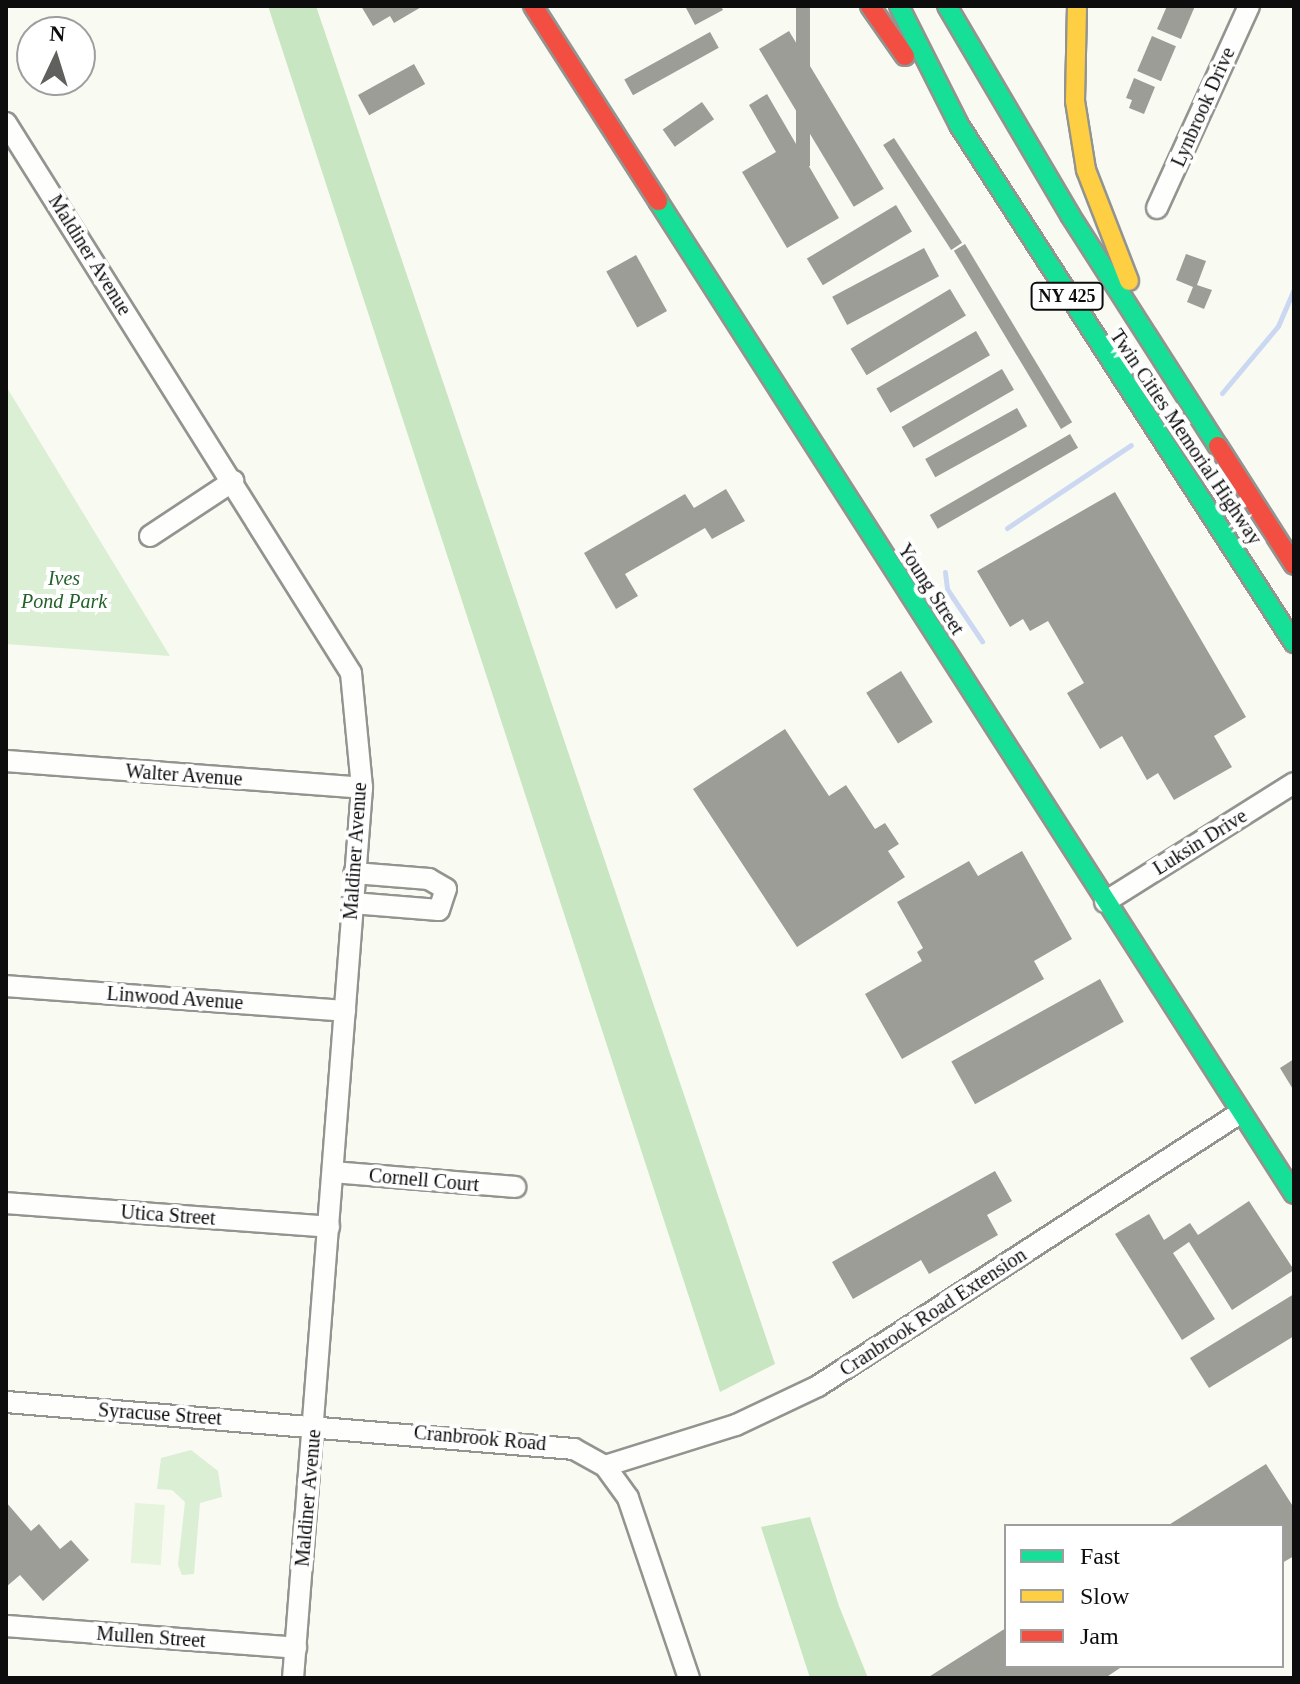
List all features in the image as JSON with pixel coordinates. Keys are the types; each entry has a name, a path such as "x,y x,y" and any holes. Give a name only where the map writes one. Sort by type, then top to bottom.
{"main road":[{"name":"Young Street","path":"533,6 1294,1194"},
{"path":"870,6 959,125"},
{"name":"Twin Cities Memorial Highway","path":"899,6 959,125 1294,643"},
{"name":"Twin Cities Memorial Highway","path":"947,6 991,87 1294,565"},
{"path":"1077,6 1075,101 1086,170 1155,348"}],"street":[{"name":"Lynbrook Drive","path":"1157,208 1249,6"},
{"name":"Maldiner Avenue","path":"6,123 348,665 362,788 293,1678"},
{"path":"150,536 233,481"},
{"name":"Walter Avenue","path":"6,761 362,788"},
{"name":"Luksin Drive","path":"1105,902 1294,783"},
{"path":"352,903 439,910 446,889 429,879 354,873"},
{"name":"Linwood Avenue","path":"6,986 345,1011"},
{"name":"Cranbrook Road Extension","path":"605,1466 736,1425 818,1386 1240,1113"},
{"name":"Cornell Court","path":"333,1172 515,1187"},
{"name":"Utica Street","path":"6,1203 329,1227"},
{"name":"Syracuse Street","path":"6,1402 313,1426"},
{"name":"Cranbrook Road","path":"313,1426 550,1444 605,1466"},
{"path":"605,1466 628,1498 682,1676"},
{"name":"Mullen Street","path":"6,1626 296,1648"}],"green space":[{"path":"268,6 316,6 775,1364 720,1392"},
{"name":"Ives Pond Park","path":"6,386 170,656 6,644"},
{"path":"191,1450 218,1471 222,1497 200,1503 194,1574 182,1575 178,1565 185,1502 172,1490 157,1489 161,1458"},
{"path":"135,1503 165,1505 161,1565 131,1563"},
{"path":"810,1517 839,1606 868,1678 810,1678 761,1527"}],"building":[{"path":"361,6 423,6 394,23 390,16 373,26"},
{"path":"685,6 721,6 723,10 695,25"},
{"path":"796,6 810,6 810,166 796,166"},
{"path":"1167,6 1195,6 1181,39 1157,29"},
{"path":"789,31 884,189 854,207 759,49"},
{"path":"710,32 719,48 633,95 624,80"},
{"path":"1152,36 1176,46 1161,81 1137,71"},
{"path":"414,64 425,84 369,115 358,95"},
{"path":"1134,78 1155,87 1144,114 1129,108 1132,100 1126,98"},
{"path":"767,94 839,218 787,248 742,172 776,152 749,105"},
{"path":"702,102 714,119 675,147 663,130"},
{"path":"894,138 962,243 951,250 883,145"},
{"path":"896,205 912,232 823,285 807,259"},
{"path":"965,244 1072,422 1061,429 954,251"},
{"path":"924,248 939,276 847,325 832,297"},
{"path":"1186,254 1206,261 1197,285 1212,290 1204,309 1187,302 1193,287 1176,280"},
{"path":"636,255 667,311 637,327 606,271"},
{"path":"950,289 966,316 867,375 851,349"},
{"path":"976,331 990,355 890,413 876,388"},
{"path":"1002,369 1014,390 914,448 902,427"},
{"path":"1017,408 1027,426 935,477 925,459"},
{"path":"1070,434 1078,448 938,529 930,515"},
{"path":"726,489 745,521 712,539 705,528 625,574 638,596 616,609 584,553 685,494 694,508"},
{"path":"1115,492 1246,717 1214,736 1232,767 1174,800 1158,773 1147,780 1122,736 1100,749 1067,693 1084,683 1048,621 1030,631 1023,619 1010,627 977,571"},
{"path":"901,671 933,722 898,744 866,693"},
{"path":"785,729 829,796 846,785 875,829 885,823 899,844 888,851 905,877 797,947 693,789"},
{"path":"1022,851 1072,939 1034,961 1044,979 902,1059 865,994 922,961 917,952 923,948 897,902 969,861 978,876"},
{"path":"1100,979 1124,1022 975,1104 951,1061"},
{"path":"1294,1059 1294,1091 1280,1068"},
{"path":"995,1171 1012,1201 987,1215 998,1235 929,1274 921,1260 853,1299 832,1262"},
{"path":"1249,1201 1294,1270 1232,1310 1189,1242 1173,1253 1215,1319 1182,1340 1115,1234 1149,1214 1164,1240 1190,1223 1198,1235"},
{"path":"1294,1294 1294,1336 1209,1388 1190,1358"},
{"path":"1266,1464 1294,1508 1294,1556 1284,1562 1284,1524 1170,1524"},
{"path":"6,1502 31,1531 39,1524 60,1549 71,1540 89,1560 43,1601 20,1575 6,1587"},
{"path":"1004,1629 1004,1668 1120,1668 1105,1678 927,1678"}],"waterway":[{"path":"1222,393 1278,326 1294,289"},
{"path":"1007,528 1131,445"},
{"path":"945,572 947,589 982,641"}],"traffic: fast":[{"path":"899,6 959,125 1294,643"},
{"path":"947,6 1070,215 1218,446"},
{"path":"658,201 1294,1194"}],"traffic: slow":[{"path":"1077,6 1075,101 1086,170 1129,281"}],"traffic: jam":[{"path":"533,6 658,201"},
{"path":"870,6 905,56"},
{"path":"1218,446 1294,565"}]}
